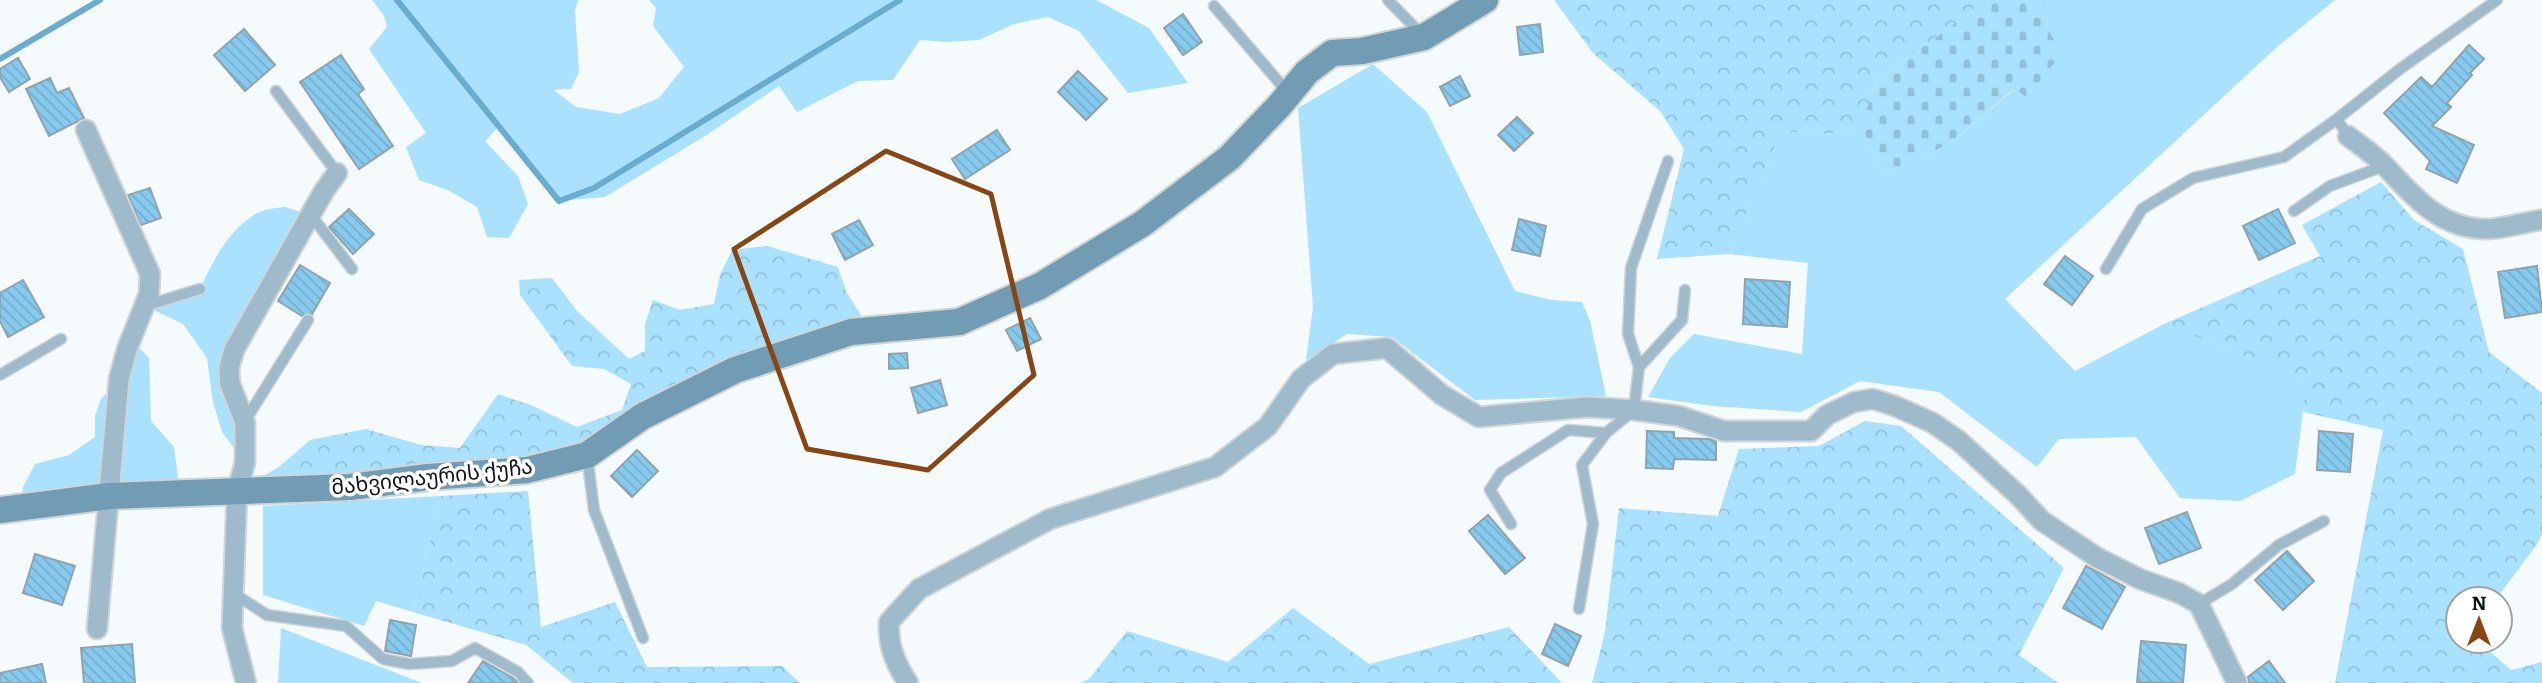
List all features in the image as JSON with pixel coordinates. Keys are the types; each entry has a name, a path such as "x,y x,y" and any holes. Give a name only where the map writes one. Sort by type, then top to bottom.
{"street":[{"name":"მახვილაურის ქუჩა","path":"0,510 109,496 350,487 428,477 527,470 587,455 643,416 735,370 851,332 959,322 1041,286 1142,224 1228,158 1307,72 1332,53 1362,51 1424,37 1485,0"},
{"path":"86,130 150,274 149,294 127,349 119,379 97,629"},
{"path":"2348,136 2385,166 2400,185 2425,208 2450,223 2484,229 2542,220"},
{"path":"246,683 232,628 237,491 245,463 244,422 230,384 229,368 234,350 310,215 337,173"},
{"path":"908,683 898,668 888,641 889,622 919,589 1050,519 1215,467 1268,426 1301,379 1333,355 1387,348 1442,395 1479,417 1587,407 1679,416 1724,431 1780,432 1811,431 1827,415 1854,402 1873,399 1895,406 1933,424 1959,441 2042,521 2098,558 2199,604 2237,683"}],"lane":[{"path":"1388,0 1397,5 1424,37"},
{"path":"2106,268 2142,209 2193,178 2284,157 2497,0"},
{"path":"1214,6 1289,94"},
{"path":"276,91 337,173"},
{"path":"2337,119 2348,136"},
{"path":"1579,609 1593,524 1582,465 1606,433 1634,410 1639,367 1628,334 1632,268 1668,161"},
{"path":"2294,211 2330,186 2385,166"},
{"path":"310,215 352,270"},
{"path":"145,306 200,289"},
{"path":"1639,367 1682,320 1685,290"},
{"path":"244,422 308,320"},
{"path":"0,375 61,339"},
{"path":"1511,524 1490,490 1501,473 1568,430 1606,433"},
{"path":"587,455 594,510 643,638"},
{"path":"2199,604 2232,584 2279,545 2324,521"},
{"path":"233,593 267,615 346,626 383,659 409,664 452,661 475,648 518,672 528,683"}],"highlighted area":[{"path":"886,151 991,194 1034,375 928,470 807,449 734,249"}],"green space":[{"path":"372,0 578,0 575,11 579,72 571,89 554,90 576,107 620,114 659,98 684,67 653,26 656,8 649,0 1096,0 1149,28 1188,83 1128,93 1079,31 1048,17 1014,24 979,40 920,40 893,80 858,81 797,112 779,86 705,136 605,197 559,201 498,127 485,141 518,176 528,204 509,238 487,237 477,207 450,191 419,180 406,147 426,133 369,49 387,27 384,16"},
{"path":"1554,0 1987,0 1877,80 1862,122 1841,134 1781,132 1729,254 1657,259 1684,149 1661,112 1593,53"},
{"path":"1987,0 2048,0 2046,26 2062,54 2026,97 2014,89 1949,144 1893,170 1875,168 1862,122 1877,80"},
{"path":"2048,0 2335,0 2277,47 2005,299 2075,371 2164,324 2307,380 2295,474 2240,501 2180,498 2136,437 2059,439 2037,467 1939,392 1860,381 1801,412 1712,406 1648,397 1670,358 1694,334 1802,354 1808,263 1729,254 1781,132 1841,134 1862,122 1875,168 1892,170 1949,144 2015,89 2026,97 2046,26"},
{"path":"1373,64 1427,112 1515,291 1551,300 1582,302 1590,321 1606,396 1475,400 1392,337 1347,334 1306,360 1313,307 1298,108"},
{"path":"2381,182 2414,220 2463,249 2489,352 2542,393 2542,534 2507,585 2444,585 2444,655 2494,655 2511,670 2542,662 2542,683 2335,683 2383,430 2303,412 2306,380 2164,324 2320,256 2302,225"},
{"path":"285,207 311,215 234,350 245,463 222,432 213,402 207,358 183,324 145,306 200,289 216,257 238,228 257,213"},
{"path":"767,246 838,267 846,291 870,330 735,370 587,455 237,491 279,467 310,440 366,429 421,445 460,448 498,394 533,406 577,427 622,410 631,384 604,369 572,366 520,295 519,280 552,278 577,311 629,359 645,351 645,324 653,300 680,310 714,304 720,275 732,250"},
{"path":"131,339 149,358 151,421 174,447 180,494 20,507 23,487 35,464 69,455 95,437 95,416 101,399 119,379"},
{"path":"1865,421 1901,426 2064,568 2019,655 2058,683 1592,683 1605,632 1619,508 1718,516 1739,449 1819,446"},
{"path":"528,491 541,627 615,602 647,667 782,666 800,683 573,683 526,645 413,612 441,496"},
{"path":"441,496 413,612 376,601 364,626 263,595 263,506"},
{"path":"1293,608 1369,664 1509,627 1562,683 1080,683 1089,679 1127,631 1228,662"},
{"path":"281,628 422,683 278,683"}],"building":[{"path":"1183,14 1202,42 1183,55 1164,28"},
{"path":"1540,24 1543,52 1520,55 1517,27"},
{"path":"244,29 275,65 245,91 214,55"},
{"path":"2469,45 2484,59 2447,103 2451,107 2432,126 2474,145 2457,183 2426,169 2430,161 2384,113 2421,77 2432,87"},
{"path":"341,55 364,89 358,94 393,146 359,169 300,82"},
{"path":"18,58 30,79 9,92 0,77 0,69"},
{"path":"1078,71 1107,99 1086,120 1058,92"},
{"path":"1460,76 1470,96 1450,106 1440,87"},
{"path":"50,78 57,93 69,88 84,118 49,136 26,89"},
{"path":"1517,117 1533,133 1514,151 1498,135"},
{"path":"997,130 1010,150 965,179 952,159"},
{"path":"150,188 161,218 141,225 128,195"},
{"path":"349,209 374,234 353,254 329,227"},
{"path":"2278,209 2295,243 2259,260 2243,226"},
{"path":"1519,219 1546,226 1540,256 1512,250"},
{"path":"859,220 873,245 845,260 832,234"},
{"path":"2065,256 2093,276 2072,305 2044,284"},
{"path":"300,265 330,283 312,314 302,316 278,301"},
{"path":"2537,266 2542,312 2505,318 2498,272"},
{"path":"1745,279 1790,282 1787,327 1743,324"},
{"path":"23,280 44,317 8,337 0,321 0,293"},
{"path":"1030,318 1041,339 1017,351 1006,330"},
{"path":"907,353 908,368 889,369 889,354"},
{"path":"940,380 947,405 918,413 911,388"},
{"path":"1647,431 1674,432 1674,438 1716,441 1716,460 1674,459 1673,469 1646,468"},
{"path":"2319,431 2353,434 2350,472 2317,470"},
{"path":"637,450 658,471 632,497 611,476"},
{"path":"2187,512 2201,548 2159,564 2145,528"},
{"path":"1488,515 1525,558 1505,574 1469,531"},
{"path":"2287,551 2314,581 2283,610 2255,580"},
{"path":"35,554 75,566 62,605 23,593"},
{"path":"2086,566 2125,587 2102,629 2063,608"},
{"path":"390,620 416,625 411,656 385,651"},
{"path":"1555,624 1581,636 1568,666 1542,654"},
{"path":"2141,641 2186,645 2183,683 2137,682"},
{"path":"132,644 135,683 84,683 81,648"},
{"path":"483,661 513,678 518,683 468,683"},
{"path":"2269,661 2285,683 2249,683 2248,677"},
{"path":"42,664 46,683 0,683 0,673"}],"waterway":[{"path":"0,59 100,0"},
{"path":"397,0 559,201 594,188 900,0"}]}
